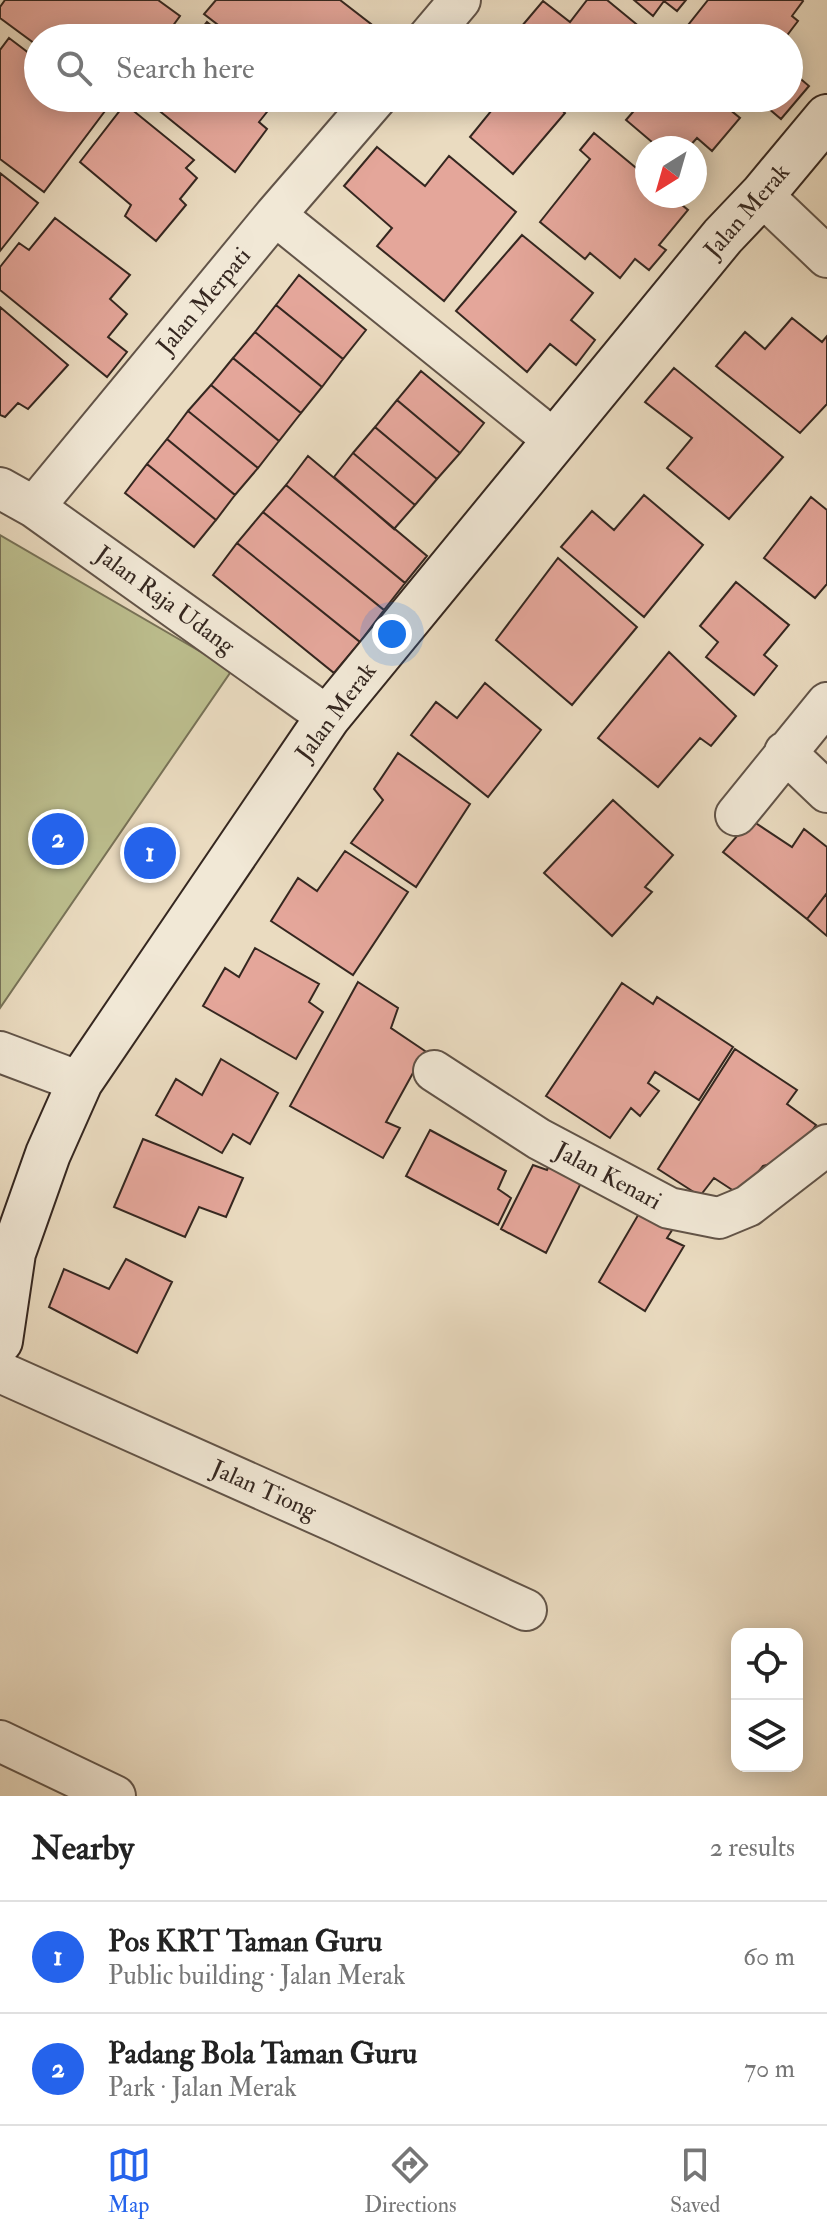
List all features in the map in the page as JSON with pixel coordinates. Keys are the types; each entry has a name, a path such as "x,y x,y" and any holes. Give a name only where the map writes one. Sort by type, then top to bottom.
{"street":[{"name":"Jalan Merpati","path":"17,498 275,215 364,112"},
{"name":"Jalan Merak","path":"0,1341 13,1253 48,1154 80,1082 328,717 723,236 827,117"},
{"path":"762,195 827,257"},
{"path":"275,215 554,440"},
{"name":"Jalan Raja Udang","path":"17,498 328,717"},
{"path":"736,815 827,703"},
{"path":"785,752 827,792"},
{"path":"0,1052 80,1082"},
{"name":"Jalan Kenari","path":"434,1071 539,1139 669,1208 719,1218 748,1206 827,1145"},
{"name":"Jalan Tiong","path":"0,1372 526,1610"},
{"path":"0,1741 115,1796"}],"green space":[{"path":"0,535 232,670 0,1008"}],"building":[{"path":"5,0 158,0 180,16 174,24 24,24 24,36 0,18 0,7"},
{"path":"216,0 340,0 371,24 217,24 204,14"},
{"path":"587,0 607,0 636,24 524,24 543,1 570,22"},
{"path":"634,0 686,0 677,11 664,1 653,16"},
{"path":"708,0 803,1 792,16 798,21 796,24 689,24"},
{"path":"9,38 24,49 24,112 104,112 44,192 0,159 0,50"},
{"path":"119,112 135,112 194,160 186,168 197,178 180,199 186,205 156,241 125,216 131,205 80,162"},
{"path":"161,112 267,112 259,122 267,129 235,172"},
{"path":"490,112 565,113 513,174 470,137"},
{"path":"633,112 733,112 740,118 712,151 707,147 707,136 645,136 626,120"},
{"path":"773,112 787,112 781,119"},
{"path":"594,133 635,167 635,208 688,210 659,245 666,250 649,270 635,259 620,278 590,253 585,259 540,222 590,159 580,150"},
{"path":"377,147 425,186 449,156 516,212 444,301 377,246 392,228 344,186"},
{"path":"0,173 38,203 0,251"},
{"path":"55,218 130,275 110,299 127,314 108,337 127,352 107,377 0,290 0,267 19,243 29,250"},
{"path":"522,235 593,293 571,320 595,340 576,365 550,344 527,372 456,311"},
{"path":"299,275 366,330 343,359 276,305"},
{"path":"276,305 343,359 322,387 255,332"},
{"path":"0,307 68,365 28,409 18,403 5,417 0,415"},
{"path":"792,318 822,342 827,336 827,404 800,433 716,366 745,332 765,349"},
{"path":"255,332 322,387 301,413 233,358"},
{"path":"233,358 301,413 279,441 211,385"},
{"path":"674,368 783,457 729,519 667,468 692,438 645,402"},
{"path":"421,371 484,423 460,453 397,400"},
{"path":"211,385 279,441 258,468 188,411"},
{"path":"397,400 460,453 437,479 375,427"},
{"path":"188,411 258,468 235,495 167,439"},
{"path":"375,427 437,479 415,505 353,453"},
{"path":"167,439 235,495 216,520 147,464"},
{"path":"353,453 415,505 394,529 334,477"},
{"path":"308,456 427,556 405,583 286,485"},
{"path":"147,464 216,520 194,547 125,493"},
{"path":"286,485 405,583 384,610 263,512"},
{"path":"644,495 703,545 644,617 561,547 592,511 614,530"},
{"path":"811,497 827,510 827,584 815,598 764,558"},
{"path":"263,512 384,610 360,642 237,543"},
{"path":"237,543 360,642 334,673 213,575"},
{"path":"558,558 637,627 572,705 496,640"},
{"path":"736,582 789,625 764,655 777,666 754,695 706,657 718,642 700,626"},
{"path":"669,652 736,716 711,746 700,738 658,787 598,738"},
{"path":"485,683 541,730 488,797 411,735 436,702 457,718"},
{"path":"398,753 470,804 416,887 351,843 383,800 374,789"},
{"path":"613,800 673,855 645,887 652,892 612,936 544,873"},
{"path":"751,820 792,847 804,829 827,847 827,893 807,919 723,852"},
{"path":"345,851 408,892 353,975 271,921 298,878 317,891"},
{"path":"827,893 827,936 807,919"},
{"path":"255,948 319,984 309,1002 323,1012 296,1059 203,1006 225,968 239,977"},
{"path":"358,982 398,1008 391,1028 425,1051 386,1122 400,1128 383,1158 290,1106"},
{"path":"622,983 653,1004 657,997 733,1047 699,1100 655,1072 648,1083 659,1091 640,1116 631,1108 610,1138 546,1096"},
{"path":"735,1049 797,1090 787,1104 816,1125 801,1146 783,1161 763,1166 740,1195 714,1178 700,1196 658,1169"},
{"path":"221,1059 278,1093 250,1144 233,1134 222,1153 156,1115 176,1079 202,1095"},
{"path":"430,1130 506,1171 498,1189 511,1198 498,1225 406,1176"},
{"path":"143,1139 243,1178 226,1217 199,1207 185,1237 114,1207"},
{"path":"553,1157 585,1175 546,1253 501,1229 533,1165 547,1170"},
{"path":"644,1205 676,1224 667,1238 684,1246 645,1311 599,1282"},
{"path":"126,1259 172,1282 137,1353 49,1307 64,1269 109,1289"}],"place":[{"name":"Padang Bola Taman Guru","path":"58,839"},
{"name":"Pos KRT Taman Guru","path":"150,853"}]}
